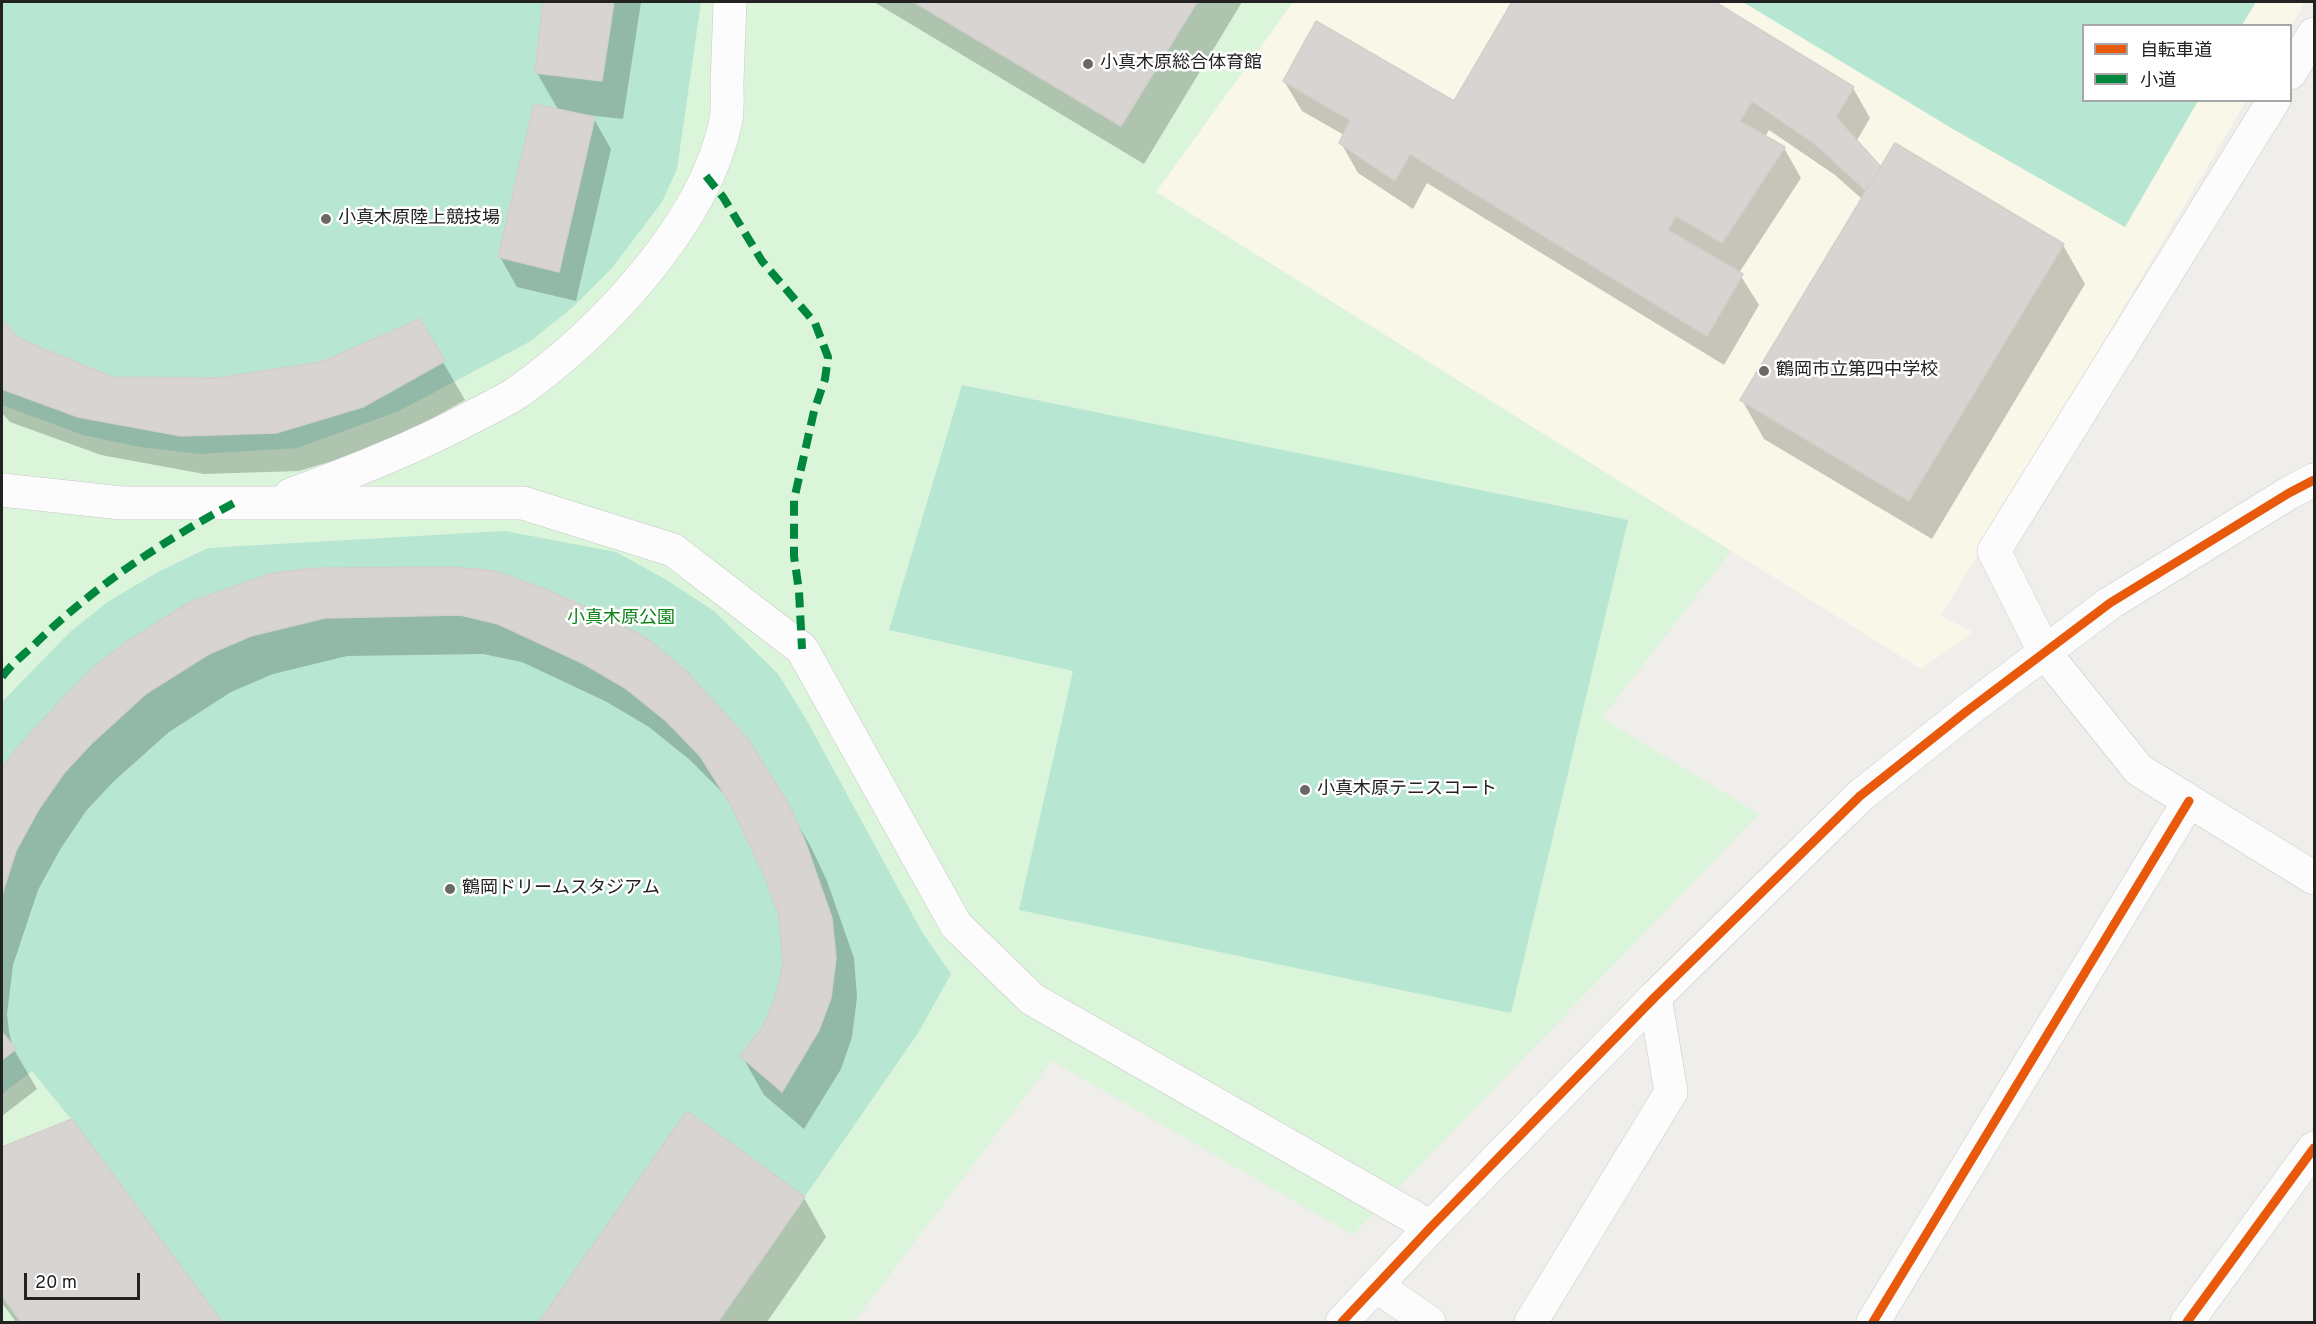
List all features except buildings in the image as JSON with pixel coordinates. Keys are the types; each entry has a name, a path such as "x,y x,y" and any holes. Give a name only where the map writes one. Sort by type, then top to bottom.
{"street":[{"path":"270,503 375,463 436,436 516,393 584,339 633,288 673,237 714,158 727,118 729,2"},
{"path":"2299,75 2314,34"},
{"path":"2273,102 1995,551 2044,653 2139,770 2314,877"},
{"path":"1342,1323 1431,1227 1655,997 1860,796 2110,603 2314,480"},
{"path":"2,490 122,503 524,503 673,550 802,649 956,925 1032,999 1431,1227"},
{"path":"1872,1323 2189,801"},
{"path":"1531,1323 1671,1092 1655,997"},
{"path":"2187,1323 2314,1148"},
{"path":"1376,1286 1429,1323"}],"shaded area":[{"name":"鶴岡市立第四中学校","path":"1293,2 2305,2 2292,24 2082,24 2082,102 2245,102 1941,616 1973,632 1921,669 1156,192"}],"green space":[{"name":"小真木原公園","path":"2,2 1293,2 1156,192 1731,551 1602,718 1759,814 1353,1235 1052,1061 854,1322 2,1322"},
{"name":"小真木原陸上競技場","path":"2,2 701,2 677,169 662,202 612,268 574,306 531,341 399,411 297,448 200,454 140,447 83,435 2,405"},
{"path":"1743,2 2256,2 2243,24 2082,24 2082,102 2197,102 2125,227 1953,129"},
{"name":"小真木原テニスコート","path":"962,385 1628,520 1511,1013 1019,910 1073,671 889,630"},
{"name":"鶴岡ドリームスタジアム","path":"505,531 616,552 665,579 714,611 778,674 806,719 922,932 951,974 918,1033 718,1322 21,1322 2,1296 2,1147 71,1119 32,1071 2,1094 2,702 70,632 109,601 158,572 208,548"}],"marked path":[{"path":"706,176 723,197 762,261 815,323 828,357 825,379 814,411 794,500 794,556 799,591 802,649"},
{"path":"2,677 14,663 83,601 131,565 234,503"}],"cycle path":[{"path":"1342,1322 1655,997 1860,796 1967,711 2110,603 2314,480"},
{"path":"1873,1322 2189,801"},
{"path":"2187,1322 2314,1148"}],"place":[{"name":"小真木原総合体育館","path":"1088,64"},
{"name":"小真木原陸上競技場","path":"326,219"},
{"name":"鶴岡市立第四中学校","path":"1764,371"},
{"name":"小真木原テニスコート","path":"1305,790"},
{"name":"鶴岡ドリームスタジアム","path":"450,889"}]}
